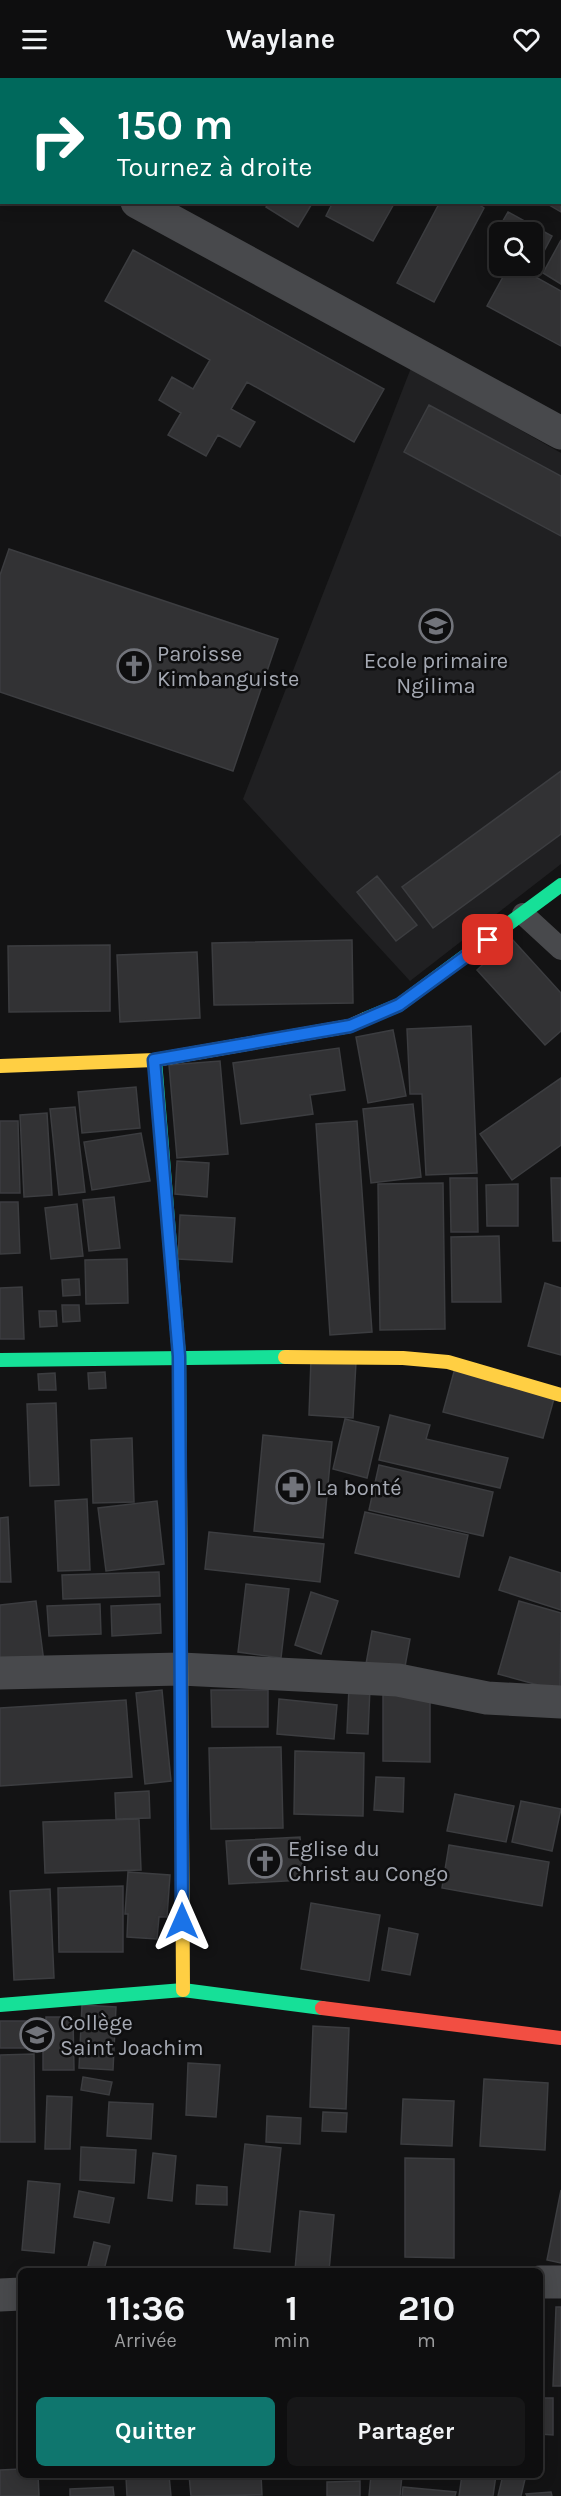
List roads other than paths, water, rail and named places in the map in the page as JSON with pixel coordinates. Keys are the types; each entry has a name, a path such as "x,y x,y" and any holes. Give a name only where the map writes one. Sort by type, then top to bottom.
{"street":[{"path":"141,204 561,433"},
{"path":"0,1066 154,1060 350,1026 399,1005 561,885"},
{"path":"154,1060 179,1356 183,1990"},
{"path":"0,1360 179,1356 403,1358 448,1362 561,1395"},
{"path":"0,1673 182,1669 398,1680 487,1698 561,1702"},
{"path":"0,2005 183,1990 561,2038"},
{"path":"543,2282 561,2282"},
{"path":"0,2295 18,2295"}],"lane":[{"path":"523,914 561,949"}],"place":[{"name":"Ecole primaire Ngilima","path":"436,626"},
{"name":"Paroisse Kimbanguiste","path":"134,666"},
{"name":"La bonté","path":"293,1487"},
{"name":"Eglise du Christ au Congo","path":"265,1861"},
{"name":"Collège Saint Joachim","path":"37,2035"}]}
